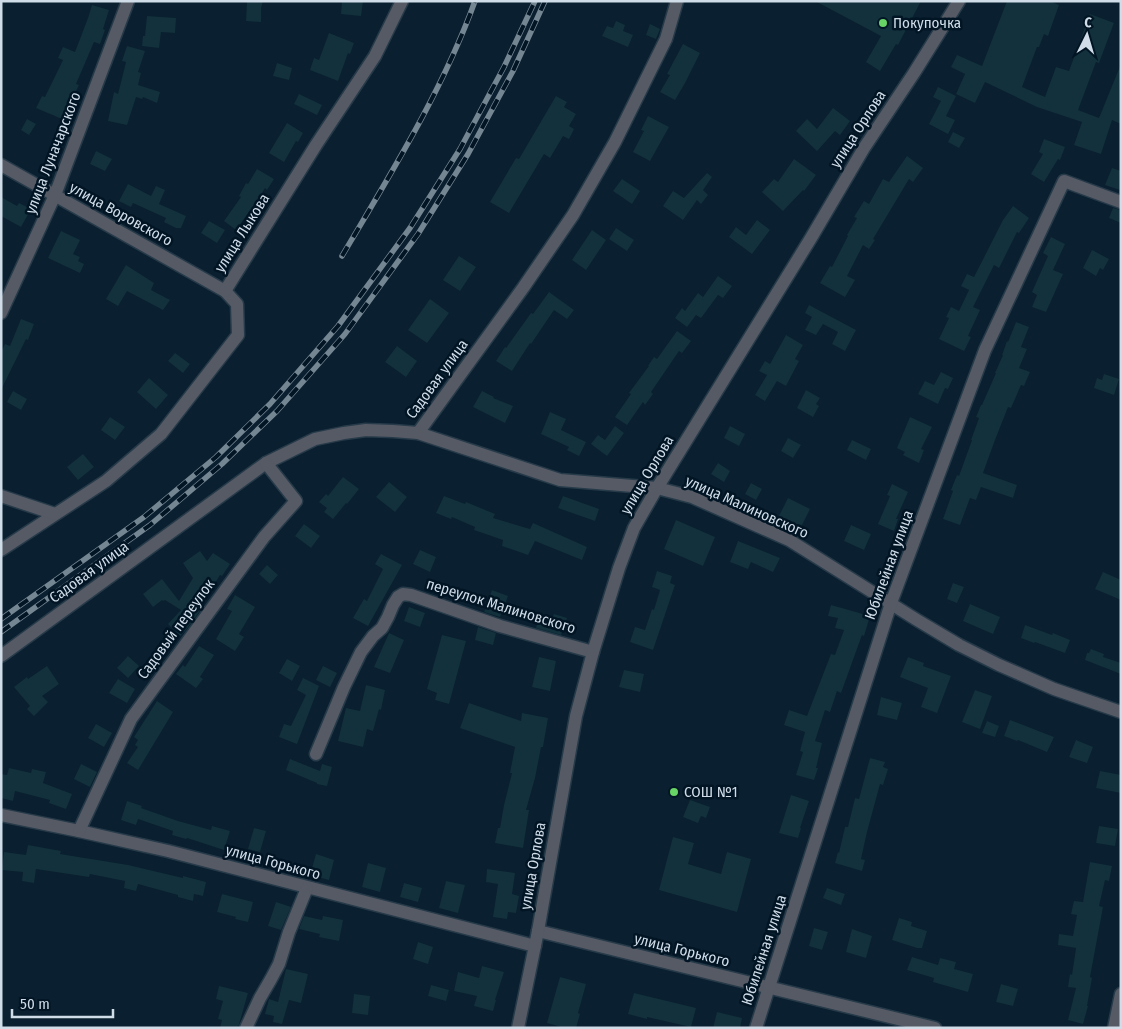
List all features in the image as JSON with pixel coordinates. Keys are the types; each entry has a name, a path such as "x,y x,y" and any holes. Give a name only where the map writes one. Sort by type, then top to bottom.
{"street":[{"name":"улица Луначарского","path":"1,313 55,195 128,1"},
{"name":"улица Лыкова","path":"1,550 106,481 161,434 238,334 237,304 224,291 316,145 375,56 402,1"},
{"name":"Садовая улица","path":"1,656 266,463 315,439 344,432 375,430 418,433 523,288 573,215 620,134 666,38 677,1"},
{"name":"улица Орлова","path":"518,1028 538,931 576,716 593,652 619,568 634,528 864,148 959,1"},
{"name":"улица Воровского","path":"1,165 224,291"},
{"name":"Юбилейная улица","path":"756,1028 891,603 985,350 1064,181 1121,202"},
{"name":"улица Малиновского","path":"418,433 560,480 657,488 692,497 790,540 959,645 999,665 1054,688 1121,712"},
{"name":"Садовый переулок","path":"80,831 131,719 264,536 296,501 266,463"},
{"path":"1,496 55,514"},
{"name":"переулок Малиновского","path":"316,754 361,652 373,636 382,628 393,605 398,597 403,594 411,595 500,626 593,652"},
{"name":"улица Горького","path":"1,816 80,831 168,851 535,946"},
{"path":"246,1028 278,964 307,888"},
{"name":"улица Горького","path":"538,931 935,1028"},
{"path":"1114,1028 1121,994"}],"building":[{"path":"247,1 263,1 261,22 246,21"},
{"path":"342,1 363,1 361,16 341,14"},
{"name":"Покупочка","path":"815,1 921,1 898,45 896,44 880,71 866,62 881,36"},
{"path":"1007,1 1050,1 1059,5 1048,36 1044,34 1039,47 1037,47 1022,87 1045,97 1056,67 1069,71 1090,14 1114,23 1099,63 1096,62 1078,110 1099,118 1121,64 1121,124 1112,120 1101,154 1074,145 1082,122 1037,107 985,82 975,103 956,94 965,74 951,67 957,55 982,66"},
{"path":"92,5 109,10 103,29 105,30 100,44 94,42 76,84 79,85 62,119 36,108 42,96 45,97 63,60 58,58 63,47 75,52"},
{"path":"147,16 176,18 175,33 161,32 159,48 142,46"},
{"path":"616,21 625,25 623,31 633,35 628,47 602,36 607,26 613,28"},
{"path":"650,24 660,29 656,39 646,35"},
{"path":"329,33 354,43 350,54 348,53 338,81 310,70 314,58 319,60"},
{"path":"683,44 700,53 675,100 660,92 670,75 667,74"},
{"path":"127,46 145,51 138,72 141,73 138,85 160,92 157,103 143,97 142,99 136,97 127,125 108,121 114,92 118,94 126,62 122,61"},
{"path":"277,63 292,68 289,80 273,76"},
{"path":"938,87 956,96 946,116 955,120 948,134 929,124 941,101 933,97"},
{"path":"299,94 322,105 317,115 294,104"},
{"path":"556,96 567,102 564,107 576,114 569,126 574,129 569,139 563,136 550,158 544,154 509,213 490,202 516,158 519,159"},
{"path":"833,108 850,121 840,135 835,131 817,151 796,131 807,119 817,129"},
{"path":"648,116 669,127 650,161 633,152 644,131 641,130"},
{"path":"27,119 36,124 29,135 21,130"},
{"path":"287,123 303,133 284,162 269,153"},
{"path":"953,132 965,138 959,148 948,142"},
{"path":"1044,139 1065,147 1060,160 1058,159 1044,182 1031,174 1043,154 1039,152"},
{"path":"96,151 112,159 105,171 90,164"},
{"path":"907,156 923,168 913,182 909,179 869,249 863,245 847,276 855,280 845,297 820,283 830,266 832,267 857,218 854,217 864,201 869,204 883,179 889,182"},
{"path":"794,159 816,175 804,191 783,211 762,192 774,179 778,182"},
{"path":"1112,168 1121,171 1121,193 1119,193 1120,190 1105,185"},
{"path":"257,169 274,179 267,190 265,188 236,230 224,221 241,197 239,196 246,183 248,184"},
{"path":"707,173 712,177 703,190 708,195 701,204 697,200 683,220 663,206 673,191 684,198"},
{"path":"622,179 640,191 632,204 613,191"},
{"path":"128,184 151,196 156,186 165,190 159,204 186,216 181,228 176,228 164,222 166,218 133,203 131,207 119,201"},
{"path":"1,197 17,206 19,203 31,209 21,227 1,216"},
{"path":"1013,206 1029,218 1019,233 1017,232 999,268 994,265 973,307 980,310 968,336 971,337 964,351 939,339 949,318 946,317 951,307 959,311 969,290 961,286 967,274 974,277 1003,220"},
{"path":"1113,208 1121,210 1121,223 1109,218"},
{"path":"757,220 770,230 752,254 729,237 736,227 746,235"},
{"path":"209,221 225,230 217,243 201,233"},
{"path":"616,228 634,240 627,251 609,239"},
{"path":"592,230 606,240 586,270 572,260"},
{"path":"61,231 80,240 73,254 80,257 78,261 84,264 80,273 48,258"},
{"path":"1051,237 1065,244 1053,270 1063,274 1046,312 1032,307 1037,295 1032,292 1048,256 1043,253"},
{"path":"1092,250 1109,259 1103,270 1100,268 1096,276 1083,268"},
{"path":"459,256 476,267 460,291 443,280"},
{"path":"126,265 154,283 151,290 170,300 163,310 127,291 118,306 106,299"},
{"path":"718,276 732,286 723,298 718,295 701,318 696,315 687,327 675,318 682,308 685,311 698,293 703,297"},
{"path":"549,292 574,310 567,319 554,310 512,371 496,361"},
{"path":"430,299 449,313 427,343 408,330"},
{"path":"809,305 856,330 845,351 832,344 838,332 823,324 816,335 805,330 812,317 805,313"},
{"path":"21,319 34,324 28,340 26,339 1,390 1,352 5,344 10,346"},
{"path":"1016,322 1029,327 1021,347 1027,349 1019,368 1030,372 1024,386 1021,385 1011,408 1008,407 983,473 1017,485 1013,498 981,487 976,500 970,498 960,525 943,519 953,491 951,490 957,475 959,476 972,440 979,418 976,417"},
{"path":"677,331 691,341 682,353 679,351 651,392 653,394 645,405 643,402 627,425 615,417 654,357 657,359"},
{"path":"786,335 803,345 795,359 799,361 786,386 777,381 765,401 755,395 767,375 759,371 765,361 770,364"},
{"path":"397,346 417,361 406,377 385,362"},
{"path":"175,353 190,364 183,373 168,361"},
{"path":"941,372 953,378 948,389 945,388 938,404 918,394 925,381 934,385"},
{"path":"1104,374 1119,379 1114,395 1094,388 1097,378 1102,380"},
{"path":"149,378 168,395 156,409 137,392"},
{"path":"806,390 820,398 816,404 819,406 813,417 797,408"},
{"path":"13,391 27,399 21,410 7,402"},
{"path":"482,391 493,398 513,406 505,423 473,407"},
{"path":"550,412 566,419 561,430 586,442 579,456 567,450 569,447 541,434"},
{"path":"110,417 125,427 115,440 101,430"},
{"path":"910,417 932,427 921,449 924,450 919,463 903,455 905,452 897,448"},
{"path":"615,426 624,433 607,456 591,444 598,435 605,440"},
{"path":"730,426 745,434 739,446 724,438"},
{"path":"788,438 801,445 793,458 781,451"},
{"path":"852,440 871,449 866,460 847,450"},
{"path":"83,454 94,467 78,480 67,467"},
{"path":"718,463 730,471 724,482 711,474"},
{"path":"343,477 359,489 333,519 324,512 327,508 319,502 326,494 328,496"},
{"path":"389,482 407,497 395,512 376,497"},
{"path":"751,483 762,489 756,500 745,494"},
{"path":"892,484 908,492 896,519 898,519 894,531 878,524 890,496 887,495"},
{"path":"444,496 465,504 466,502 495,514 493,518 530,529 533,523 587,547 582,560 535,541 528,555 502,546 503,540 474,530 475,527 452,517 451,519 436,513"},
{"path":"563,496 599,509 595,521 558,508"},
{"path":"788,498 810,509 801,527 779,516"},
{"path":"676,520 715,537 703,566 664,549"},
{"path":"304,524 320,536 311,548 295,536"},
{"path":"851,525 871,534 864,550 844,541"},
{"path":"738,541 780,558 773,572 751,562 748,569 730,562"},
{"path":"420,550 436,557 430,572 413,564"},
{"path":"200,551 207,561 213,553 230,564 222,576 220,575 200,607 202,608 180,636 168,624 181,610 165,600 162,600 153,607 143,594 162,579 179,601 193,578 183,563"},
{"path":"381,554 402,565 368,626 353,618 364,599 367,601 383,569 375,564"},
{"path":"267,565 278,575 270,584 259,574"},
{"path":"657,571 672,576 670,583 675,585 653,650 630,642 635,627 645,630 652,609 654,610 660,590 652,587"},
{"path":"1103,572 1121,580 1121,600 1095,589"},
{"path":"953,583 964,587 957,603 947,599"},
{"path":"492,590 508,596 500,617 484,612"},
{"path":"235,595 255,607 239,634 244,637 235,651 216,639 232,611 227,609"},
{"path":"970,604 1000,617 993,634 963,621"},
{"path":"831,605 870,616 841,693 837,691 830,712 825,710 815,741 822,743 814,780 796,775 803,752 800,751 805,732 784,725 789,710 807,716 831,654 835,655 844,630 835,628 838,618 828,616"},
{"path":"409,607 425,613 420,627 404,621"},
{"path":"554,614 567,618 561,635 536,628 539,617 551,621"},
{"path":"1025,625 1070,640 1065,653 1021,638"},
{"path":"478,627 496,633 493,645 475,640"},
{"path":"389,633 404,640 390,673 374,667"},
{"path":"442,635 466,641 449,704 435,700 437,693 427,689"},
{"path":"199,646 214,655 200,677 203,679 196,688 176,674 183,665 185,667"},
{"path":"1091,649 1104,654 1103,657 1121,663 1121,674 1085,660 1087,653"},
{"path":"128,656 139,666 128,678 117,668"},
{"path":"539,657 556,661 550,691 532,687"},
{"path":"908,657 924,663 923,666 951,676 937,713 921,707 928,688 900,677"},
{"path":"287,659 300,666 292,681 279,673"},
{"path":"47,666 59,684 42,696 48,702 34,716 27,709 30,706 14,687"},
{"path":"323,666 337,673 330,687 316,680"},
{"path":"624,670 644,674 640,692 619,687"},
{"path":"303,678 319,686 297,744 279,737 284,724 291,726 306,695 297,690"},
{"path":"118,679 135,689 127,703 109,693"},
{"path":"366,685 385,690 381,710 379,709 373,731 367,729 363,747 338,741 346,708 360,711"},
{"path":"975,690 992,696 980,729 962,722"},
{"path":"881,697 902,703 897,720 877,715"},
{"path":"157,701 173,712 138,770 127,763 138,747 135,745 138,740 134,737"},
{"path":"469,703 521,721 522,713 548,718 543,747 541,747 526,810 529,810 523,848 495,843 512,773 510,773 515,747 460,728"},
{"path":"1010,720 1054,737 1047,752 1004,736"},
{"path":"987,721 999,726 995,737 982,733"},
{"path":"96,724 112,733 104,747 88,738"},
{"path":"1076,740 1093,747 1087,763 1069,757"},
{"path":"870,758 885,762 883,767 888,769 883,785 880,784 867,832 861,859 865,860 862,871 835,863 845,827 848,827 855,798 859,799"},
{"path":"290,759 320,771 322,764 332,767 327,786 317,784 286,770"},
{"path":"81,764 97,772 90,787 74,779"},
{"path":"9,768 31,773 32,769 46,772 43,783 72,794 66,809 49,803 50,800 15,791 13,801 1,798 1,774 7,775"},
{"path":"1100,771 1121,775 1121,793 1096,788"},
{"path":"791,795 809,801 798,838 779,833"},
{"path":"690,800 710,807 706,818 701,816 698,823 683,817"},
{"path":"127,801 178,821 211,830 212,826 230,831 224,850 172,835 173,831 138,819 136,825 121,820"},
{"path":"1099,826 1118,829 1115,846 1096,843"},
{"path":"254,828 266,831 260,852 248,849"},
{"path":"673,837 694,843 688,864 721,874 727,852 751,859 737,912 659,890"},
{"path":"28,845 61,851 60,854 128,865 206,882 203,896 194,894 193,901 138,884 136,891 124,888 125,881 90,874 89,877 36,869 34,883 22,881 23,872 2,870 4,852 26,855"},
{"path":"316,854 334,860 329,880 310,875"},
{"path":"1090,862 1112,866 1109,881 1105,880 1099,906 1103,907 1090,977 1092,978 1088,1006 1083,1024 1068,1020 1076,988 1068,987 1070,974 1072,975 1076,948 1058,945 1059,934 1073,936 1077,915 1071,914 1074,901 1083,902"},
{"path":"368,863 386,868 380,892 362,887"},
{"path":"487,869 515,873 512,894 519,896 516,913 508,912 507,919 493,917 498,884 486,882"},
{"path":"446,881 465,885 458,913 439,908"},
{"path":"404,883 422,888 418,902 400,897"},
{"path":"827,888 845,894 841,905 823,898"},
{"path":"222,894 253,902 248,922 217,912"},
{"path":"276,902 291,907 281,930 268,926"},
{"path":"304,916 322,920 323,916 343,920 339,941 319,937 320,934 299,929"},
{"path":"899,918 912,922 911,926 927,931 922,948 892,940"},
{"path":"814,928 828,932 822,950 809,946"},
{"path":"852,929 872,936 866,958 846,952"},
{"path":"418,942 433,947 428,964 413,959"},
{"path":"912,957 938,965 940,958 956,962 954,969 973,974 968,992 933,982 934,978 907,970"},
{"path":"482,966 504,972 493,1011 474,1006 477,996 454,991 458,972 479,978"},
{"path":"286,969 308,974 301,1003 289,1000 282,1024 273,1022 274,1016 265,1014 269,999 278,1002"},
{"path":"560,977 586,984 576,1028 565,1028 547,1023"},
{"path":"1001,984 1018,989 1013,1006 996,1002"},
{"path":"431,985 449,990 446,1001 428,996"},
{"path":"219,986 248,993 238,1028 220,1028 222,1020 218,1019 223,1001 216,999"},
{"path":"634,993 696,1008 691,1027 628,1014"},
{"path":"354,994 370,996 368,1015 352,1013"},
{"path":"717,1012 742,1018 740,1028 713,1028"}],"railway":[{"path":"342,256 432,99 475,1"},
{"path":"1,619 144,517 216,457 270,404 338,326 410,228 460,149 504,67 535,1"},
{"path":"1,632 150,525 222,464 277,411 345,334 418,234 468,154 513,71 545,1"}],"place":[{"name":"Покупочка","path":"883,23"},
{"name":"СОШ №1","path":"674,792"}]}
